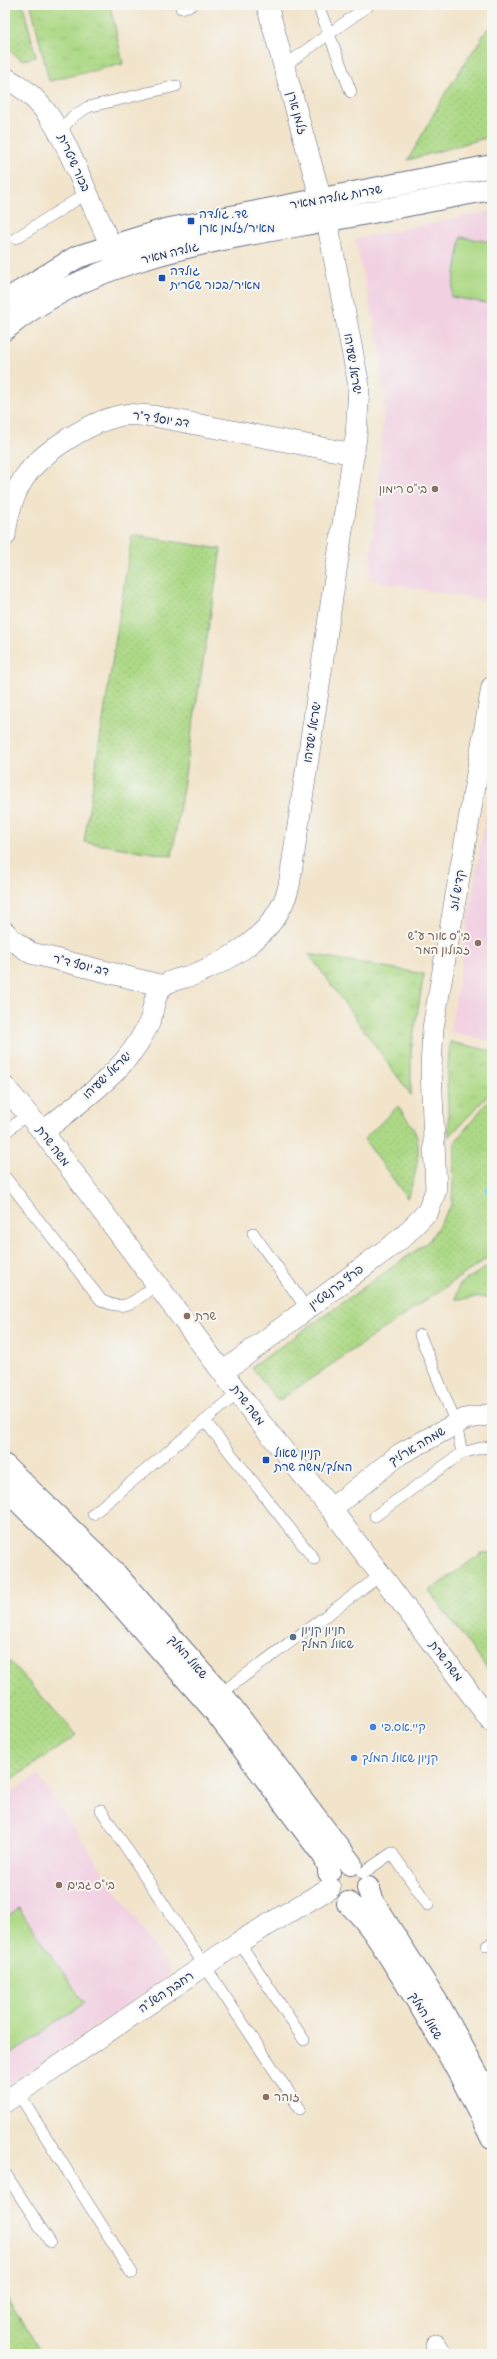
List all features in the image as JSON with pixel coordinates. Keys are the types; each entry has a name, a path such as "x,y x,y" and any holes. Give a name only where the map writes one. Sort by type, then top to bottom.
{"street":[{"name":"זלמן ארן","path":"267,5 327,221"},
{"name":"בכור שיטרית","path":"5,78 17,84 42,105 60,132 111,246 117,268"},
{"name":"שדרות גולדה מאיר","path":"5,301 77,258 165,230 492,166"},
{"name":"גולדה מאיר","path":"5,329 67,288 86,278 170,252 492,188"},
{"name":"ישראל ישעיהו","path":"43,1132 105,1080 138,1044 150,1022 157,994 163,986 198,973 249,945 264,932 285,904 289,886 354,454 358,386 327,221"},
{"name":"דב יוסף ד\"ר","path":"5,536 12,504 23,480 32,468 62,444 95,424 124,414 154,416 354,454"},
{"name":"קדיש לוז","path":"436,1190 431,1083 433,1028 492,687"},
{"name":"דב יוסף ד\"ר","path":"5,932 11,939 31,953 163,986"},
{"name":"משה שרת","path":"5,1087 43,1132 238,1393 331,1509 492,1722"},
{"name":"פרץ ברנשטיין","path":"223,1372 403,1238 428,1211 436,1190"},
{"name":"שמחה ארליך","path":"331,1509 400,1454 466,1419 492,1414"},
{"name":"שאול המלך","path":"5,1466 112,1570 220,1694 361,1875 374,1904 440,2007 492,2101"},
{"name":"שאול המלך","path":"5,1488 100,1581 214,1710 324,1856 329,1867 329,1880 337,1896 348,1903 371,1927 425,2013 477,2106 492,2138"},
{"path":"329,1880 337,1862 361,1875 366,1896 361,1902 348,1903"},
{"name":"רחבת השל\"ה","path":"12,2097 329,1880"}],"lane":[{"path":"181,8 192,5"},
{"path":"318,5 351,92"},
{"path":"284,67 369,5"},
{"path":"60,132 72,117 88,107 176,86"},
{"path":"16,238 87,193"},
{"path":"5,1133 28,1114"},
{"path":"5,1178 101,1300 112,1305 127,1306 157,1284"},
{"path":"253,1233 307,1309"},
{"path":"420,1334 456,1424 462,1453"},
{"path":"93,1514 238,1393"},
{"path":"205,1421 314,1559"},
{"path":"375,1516 462,1453 492,1447"},
{"path":"220,1694 380,1575"},
{"path":"101,1810 300,2109"},
{"path":"361,1875 392,1853 428,1905"},
{"path":"239,1942 304,2040"},
{"path":"12,2097 132,2273"},
{"path":"5,2173 50,2242"}],"shaded area":[{"name":"בי\"ס רימון","path":"492,211 492,602 369,580 385,399 381,352 355,239"},
{"name":"בי\"ס אור ע\"ש זבולון המר","path":"492,776 492,1042 450,1032"},
{"name":"בי\"ס גבים","path":"38,1775 172,1973 5,2088 5,1797"}],"green space":[{"path":"5,5 23,5 36,57 22,60 5,47"},
{"path":"31,5 110,5 123,64 49,81"},
{"path":"488,28 492,38 492,136 408,160 446,92"},
{"path":"461,237 492,242 492,304 451,297"},
{"path":"132,535 221,549 172,856 84,842"},
{"path":"309,954 424,974 411,1050 411,1095"},
{"path":"450,1042 492,1051 492,1091 449,1137 447,1080"},
{"path":"492,1096 492,1255 278,1401 252,1367 429,1241 452,1204 455,1142"},
{"path":"398,1106 415,1132 418,1147 415,1175 407,1198 364,1139"},
{"path":"492,1264 492,1297 456,1299 459,1284"},
{"path":"482,1553 492,1553 492,1675 429,1591"},
{"path":"5,1656 77,1735 5,1784"},
{"path":"19,1908 84,2003 5,2058 5,1918"},
{"path":"5,2296 43,2354 5,2354"}],"waterway":[{"path":"488,1191 492,1187"}],"place":[{"name":"שד. גולדה מאיר/זלמן ארן","path":"191,221"},
{"name":"גולדה מאיר/בכור שטרית","path":"162,278"},
{"name":"בי\"ס רימון","path":"435,489"},
{"name":"בי\"ס אור ע\"ש זבולון המר","path":"478,943"},
{"name":"שרת","path":"187,1316"},
{"name":"קניון שאול המלך/משה שרת","path":"266,1460"},
{"name":"חניון קניון שאול המלך","path":"293,1637"},
{"name":"קיי.אס.פי","path":"373,1727"},
{"name":"קניון שאול המלך","path":"354,1758"},
{"name":"בי\"ס גבים","path":"59,1885"},
{"name":"זוהר","path":"266,2097"}]}
